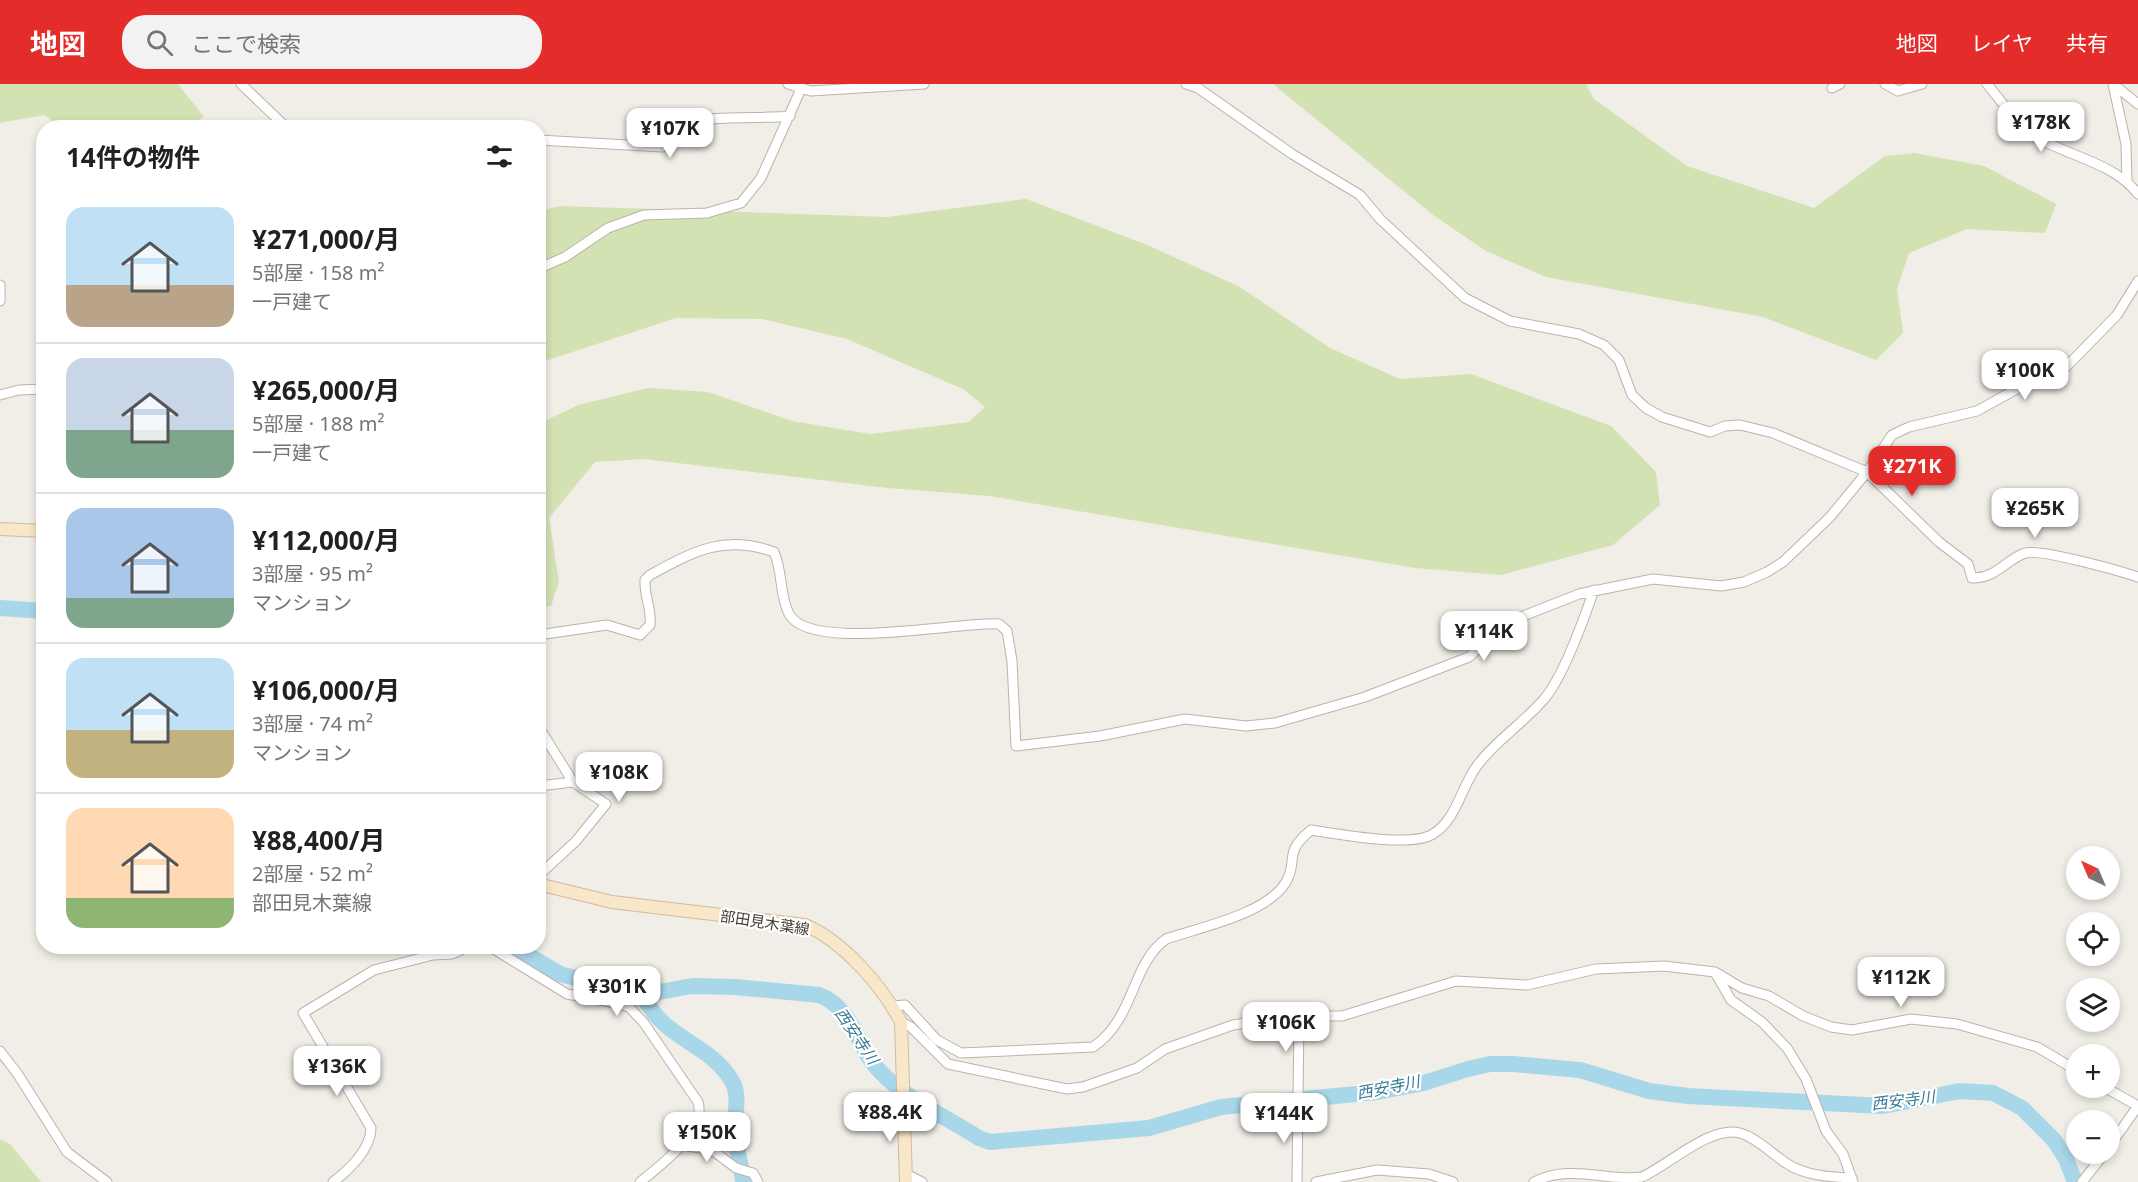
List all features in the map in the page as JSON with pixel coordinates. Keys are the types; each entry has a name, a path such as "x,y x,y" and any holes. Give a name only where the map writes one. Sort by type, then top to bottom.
{"main road":[{"path":"0,529 36,531"},
{"name":"部田見木葉線","path":"546,886 612,902 805,925 823,933 878,985 901,1022 906,1178"}],"street":[{"path":"241,84 279,120"},
{"path":"788,84 801,89 888,88 924,84"},
{"path":"1186,84 1198,88 1292,154 1360,195 1380,219 1465,298 1510,321 1579,334 1604,345 1619,360 1632,394 1646,408 1662,417 1710,432 1725,426 1740,425 1773,433 1867,472 1939,542 1968,564 1972,578 1987,578 2026,552 2048,554 2138,577"},
{"path":"1885,84 1898,91 1922,84"},
{"path":"1988,84 2015,119 2038,137 2127,180 2138,194"},
{"path":"2127,180 2126,144 2113,84 2138,104"},
{"path":"546,265 565,257 608,228 644,215 707,213 741,203 761,178 801,89"},
{"path":"546,140 663,147 693,122 714,118 760,120 790,117"},
{"path":"546,634 607,625 640,635 650,625 651,613 645,580 650,574 712,546 752,544 774,552 780,564 782,593 789,614 806,628 827,632 896,633 985,623 999,624 1007,630 1012,661 1016,746 1100,736 1185,719 1246,726 1275,723 1365,698 1469,657 1503,624 1594,590 1653,579 1721,586 1744,582 1767,572 1783,562 1830,517 1867,472 1892,435 1910,427 1977,411 2031,381 2065,368 2117,315 2138,281"},
{"path":"0,285 0,301"},
{"path":"0,395 19,390 36,389"},
{"path":"892,1005 905,1005 937,1040 961,1053 1093,1047 1107,1038 1118,1023 1154,948 1166,939 1262,906 1287,879 1292,850 1311,830 1403,840 1432,835 1444,823 1460,798 1478,763 1545,697 1564,664 1594,590"},
{"path":"546,739 573,782 606,804 576,841 546,869"},
{"path":"546,785 573,782"},
{"path":"333,1182 347,1170 367,1144 372,1128 303,1013 374,970 433,955 452,954"},
{"path":"502,954 567,994 621,1004 630,1008 644,1023 698,1102 699,1116 682,1145 640,1182"},
{"path":"901,1022 911,1027 948,1064 1067,1089 1083,1087 1137,1068 1165,1049 1233,1025 1299,1016 1342,1016 1456,981 1527,985 1613,967 1664,966 1715,972 1742,988 1769,996 1803,1016 1831,1028 1852,1030 1911,1019 1957,1024 2037,1047 2066,1064"},
{"path":"1534,1182 1558,1175 1608,1180 1641,1178 1715,1133 1726,1131 1742,1133 1787,1164 1807,1173 1853,1180 1843,1154 1826,1131 1806,1079 1787,1048 1762,1022 1731,1000 1715,972"},
{"path":"1297,1182 1299,1016"},
{"path":"0,1051 17,1072 67,1152 107,1182"},
{"path":"2120,1096 2138,1106 2120,1131"},
{"path":"682,1145 712,1150 736,1168 753,1173 758,1182"},
{"path":"2082,1182 2096,1164"},
{"path":"1316,1182 1377,1170 1429,1174 1453,1182"},
{"path":"906,1178 922,1182"}],"green space":[{"path":"0,84 178,84 204,117 199,120 51,120 44,115 0,123"},
{"path":"1273,84 1586,84 1594,99 1687,166 1814,208 1885,156 1914,153 1984,166 2056,204 2045,233 1967,229 1909,253 1897,289 1903,333 1876,360 1763,317 1546,277 1486,251 1433,215"},
{"path":"1026,199 1145,244 1240,287 1330,348 1400,379 1471,374 1611,426 1656,472 1660,505 1613,545 1501,575 1415,568 990,496 888,488 643,459 595,462 549,518 559,582 551,606 546,606 546,421 578,405 648,388 708,392 792,421 870,434 969,422 985,407 963,389 847,339 762,319 676,318 546,361 546,209 561,206 887,217"},
{"path":"0,1139 10,1144 41,1182 0,1182"}],"waterway":[{"path":"0,608 36,610"},
{"path":"526,954 560,974 643,995 662,1022 711,1057 722,1068 735,1088 737,1102 734,1129 743,1182"},
{"name":"西安寺川","path":"643,995 692,986 735,987 819,995 829,1000 843,1013 870,1059 892,1083 935,1112 990,1142 1149,1128 1221,1107 1377,1092 1424,1083 1490,1064 1513,1064 1580,1070 1649,1091 1688,1096 1883,1106 1960,1091 1993,1093 2022,1108 2054,1140 2066,1159 2075,1182"}]}
